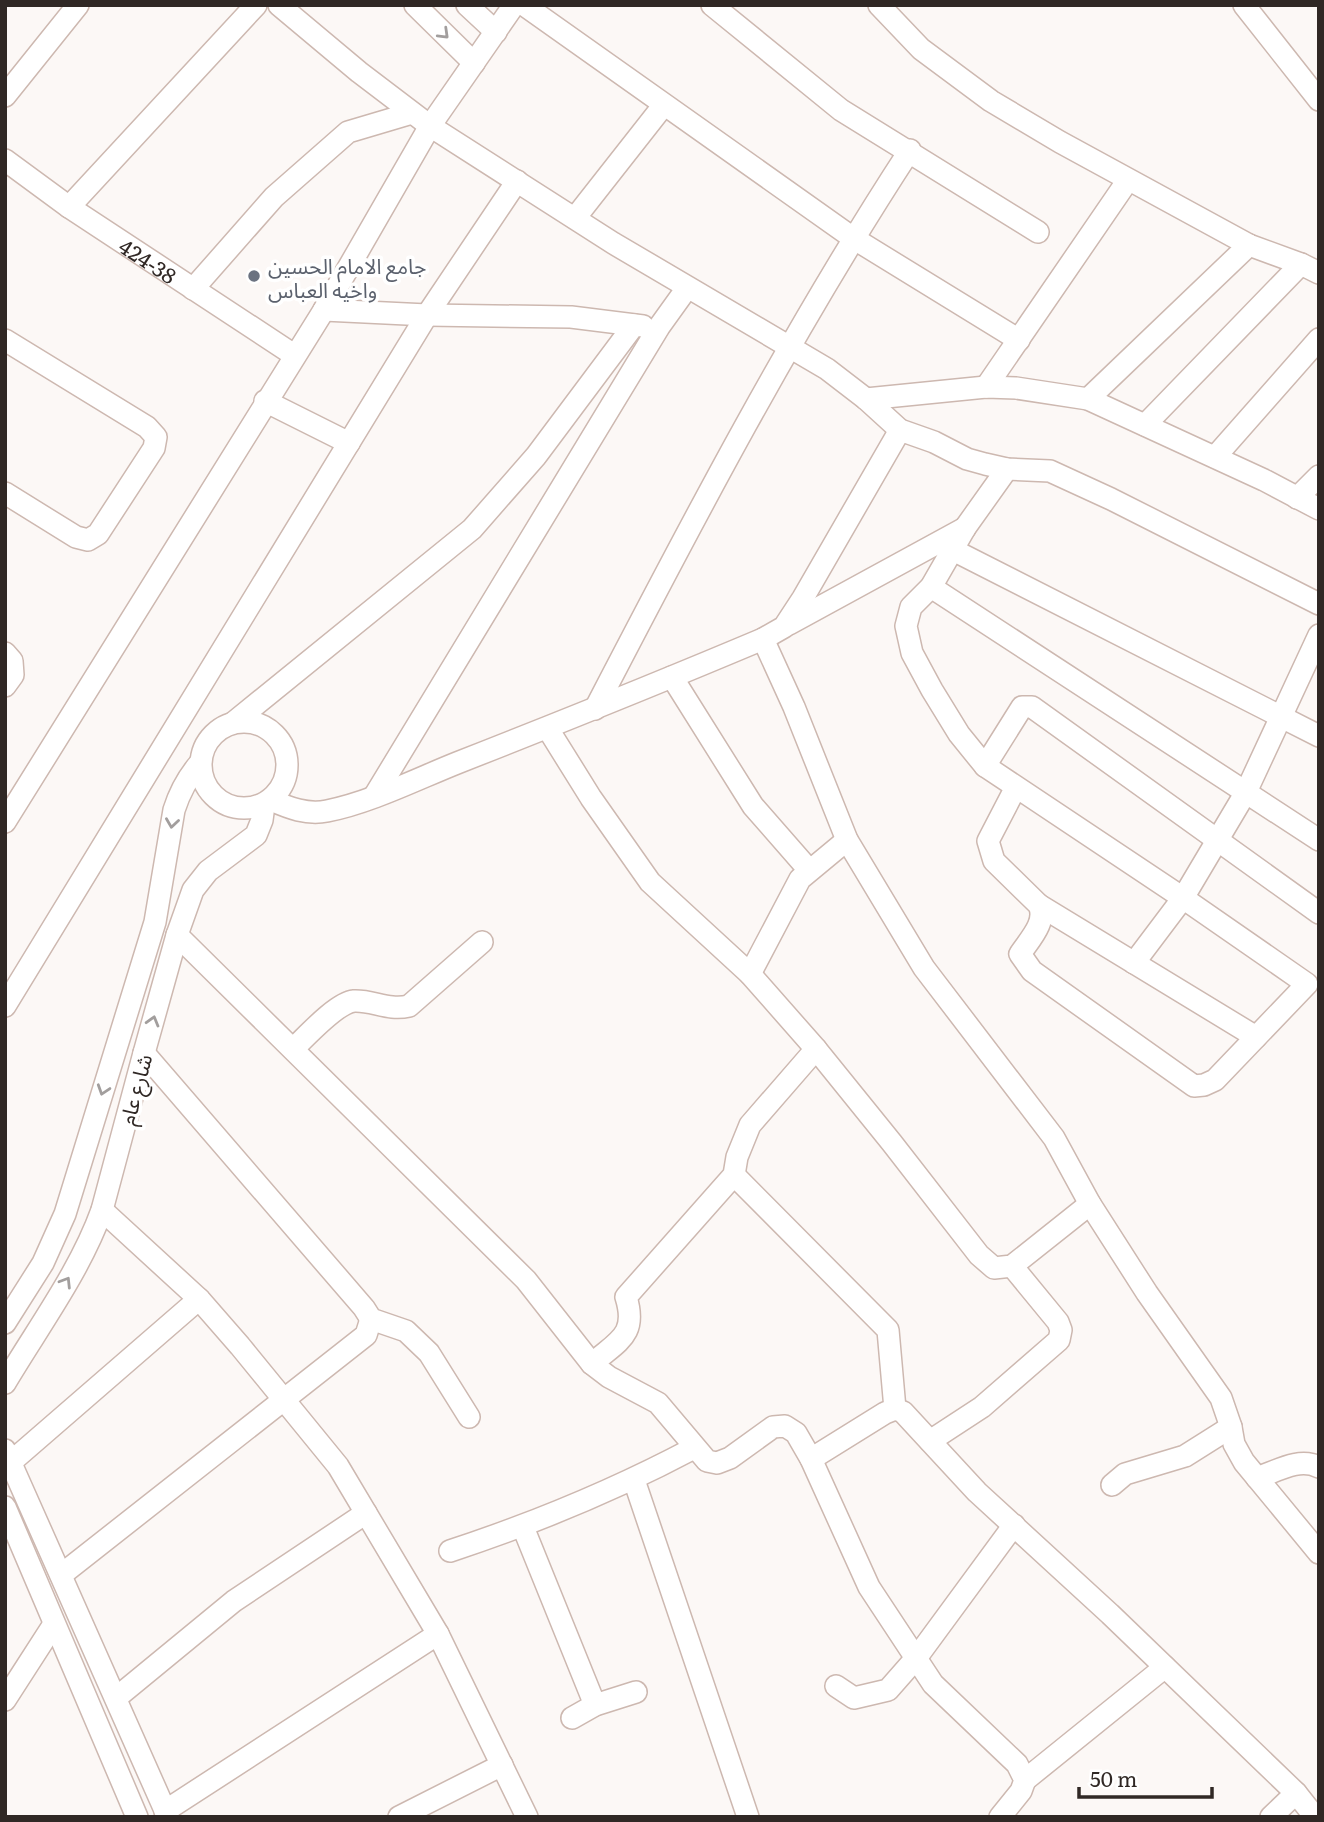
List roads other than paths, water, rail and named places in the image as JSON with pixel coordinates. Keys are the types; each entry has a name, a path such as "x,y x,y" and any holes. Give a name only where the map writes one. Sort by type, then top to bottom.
{"street":[{"path":"5,96 78,5"},
{"path":"69,207 256,5"},
{"path":"279,5 430,126 687,288 827,369 900,430 934,442 967,459 1007,469 1049,471 1111,499 1319,604"},
{"path":"415,5 474,63"},
{"path":"467,5 496,32"},
{"path":"5,822 324,310 430,126 514,5"},
{"path":"524,5 852,238 1019,340"},
{"path":"712,5 841,110 910,150 1038,232"},
{"path":"879,5 921,49 990,102 1249,245 1310,268 1144,425"},
{"path":"1244,5 1319,100"},
{"path":"575,218 663,106"},
{"path":"193,289 274,197 348,132 412,113"},
{"path":"595,709 790,346 852,238 910,150"},
{"name":"424-38","path":"5,160 69,207 294,355"},
{"path":"986,387 1128,180"},
{"path":"5,1006 427,315 517,181"},
{"path":"1088,399 1249,245"},
{"path":"375,795 659,327 687,288"},
{"path":"324,310 571,317 659,327"},
{"path":"233,723 250,722 266,728 279,739 286,754 287,771 282,787 267,802 246,809 228,806 220,801 203,781 203,754 216,731 233,723 472,529 536,456 634,325"},
{"path":"1215,457 1319,339"},
{"path":"5,340 147,427 156,437 154,448 98,534 88,540 76,537 5,493"},
{"path":"866,399 986,387 1016,388 1088,399 1215,457 1319,509"},
{"path":"265,401 349,443"},
{"path":"784,627 900,430"},
{"path":"1007,469 965,528 931,587 911,607 906,626 912,653 958,734 985,766 1307,984 1215,1080 1194,1086 1032,971 1024,962 1020,954 1040,923 1043,913 1039,905"},
{"path":"1297,498 1319,476"},
{"path":"267,802 307,812 327,811 548,729 762,639 965,528"},
{"path":"953,550 1319,736"},
{"path":"931,587 1319,840"},
{"path":"1134,963 1183,898 1246,792 1319,635"},
{"path":"762,639 794,707 847,841 924,968 1054,1138 1090,1204 1147,1293 1221,1398 1234,1444 1319,1553"},
{"path":"5,653 12,661 13,675 5,686"},
{"path":"672,677 747,798 809,870"},
{"path":"985,766 1022,708 1032,707 1319,913"},
{"path":"548,729 591,798 650,882 750,974 816,1049 979,1255 994,1268 1012,1266 1090,1204"},
{"path":"169,738 203,754"},
{"name":"شارع عام","path":"10,1315 43,1263 65,1214 155,922 179,792 203,754"},
{"path":"1016,787 988,841 995,862 1039,905 1256,1037"},
{"name":"شارع عام","path":"5,1383 82,1257 102,1210 177,935 193,890 208,871 256,835 267,802"},
{"path":"750,974 800,879 847,841"},
{"path":"177,935 526,1280 592,1364 609,1377 658,1403 706,1461 717,1463 730,1458 773,1427 785,1426 796,1433 811,1458 869,1587 933,1684 1017,1764 1024,1780"},
{"path":"293,1049 339,1007 353,1001 396,1009 409,1006 482,942"},
{"path":"592,1364 628,1332 631,1323 626,1297 734,1175 737,1157 750,1125 816,1049"},
{"path":"144,1053 371,1319 405,1331 429,1353 469,1418"},
{"path":"734,1175 888,1330 895,1409"},
{"path":"102,1210 199,1299 338,1466 438,1634 527,1817"},
{"path":"930,1441 982,1407 1059,1340 1061,1330 1058,1322 1012,1266"},
{"path":"199,1299 8,1456 167,1814 438,1634"},
{"path":"10,1315 41,1322"},
{"path":"61,1574 366,1335 371,1319"},
{"path":"895,1409 903,1412 977,1492 1296,1793 1315,1817"},
{"path":"811,1458 895,1409"},
{"path":"1112,1485 1125,1474 1185,1456 1231,1427"},
{"path":"450,1551 523,1527 634,1480 694,1448"},
{"path":"1258,1478 1301,1462 1319,1467"},
{"path":"634,1480 748,1817"},
{"path":"5,1507 138,1817"},
{"path":"116,1698 234,1601 366,1513"},
{"path":"836,1686 854,1698 888,1690 917,1657 1014,1525"},
{"path":"523,1527 595,1705"},
{"path":"5,1700 54,1624"},
{"path":"1000,1817 1021,1791 1024,1780 1165,1667"},
{"path":"572,1718 595,1705 636,1692"},
{"path":"399,1817 502,1765"},
{"path":"1271,1817 1296,1793"}],"place":[{"name":"جامع الامام الحسين واخيه العباس","path":"254,276"}]}
